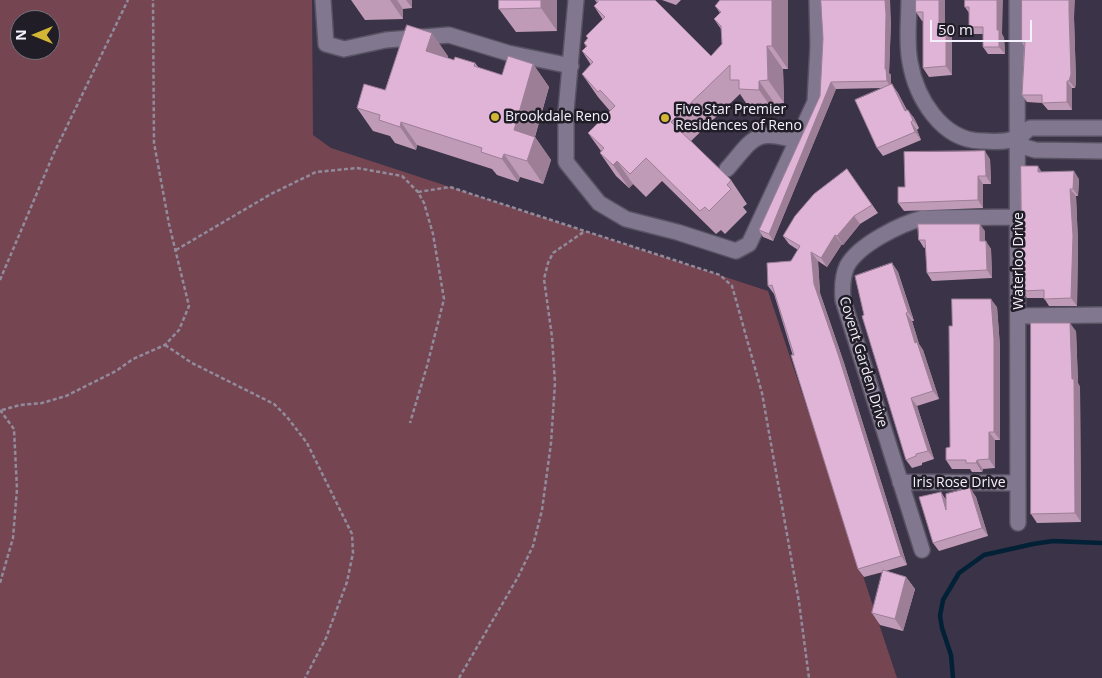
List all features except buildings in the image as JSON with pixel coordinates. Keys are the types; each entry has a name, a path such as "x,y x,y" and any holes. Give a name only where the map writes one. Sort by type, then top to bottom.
{"street":[{"path":"324,0 326,44 344,49 386,40 449,35 508,53 571,66"},
{"path":"576,0 566,112 566,162 599,203 626,219 677,232 736,251 749,244 815,102 818,46 817,0"},
{"path":"909,0 909,60 915,84 944,127 959,138 998,142 1018,139 1030,128 1102,128"},
{"name":"Waterloo Drive","path":"1017,0 1019,217 1018,523"},
{"path":"727,169 754,138 764,135 776,135 797,141"},
{"path":"1018,139 1025,147 1035,150 1102,152"},
{"name":"Covent Garden Drive","path":"922,550 843,300 842,283 848,264 868,244 908,222 923,218 1019,217"},
{"path":"1019,316 1102,315"},
{"name":"Iris Rose Drive","path":"900,482 1018,483"}],"path":[{"path":"0,280 54,153 128,0"},
{"path":"0,583 13,538 17,489 14,429 1,410 20,405 42,403 66,396 116,371 133,359 165,345 180,330 189,306 154,143 153,0"},
{"path":"176,250 271,194 316,172 357,168 402,176 418,192 424,203 433,234 444,299 410,423"},
{"path":"418,192 450,187 720,275 732,286 762,393 798,593 809,678"},
{"path":"459,678 518,577 533,546 542,510 552,443 555,383 552,337 544,279 553,253 585,231"},
{"path":"165,345 192,363 274,404 287,416 307,443 352,534 354,554 347,582 326,638 305,678"}],"shaded area":[{"path":"0,0 312,0 313,135 331,148 768,291 897,678 0,678"}],"waterway":[{"path":"953,678 951,655 940,616 943,600 959,573 984,555 1033,544 1053,541 1102,543"}],"place":[{"name":"Brookdale Reno","path":"495,117"},
{"name":"Five Star Premier Residences of Reno","path":"665,118"}]}
